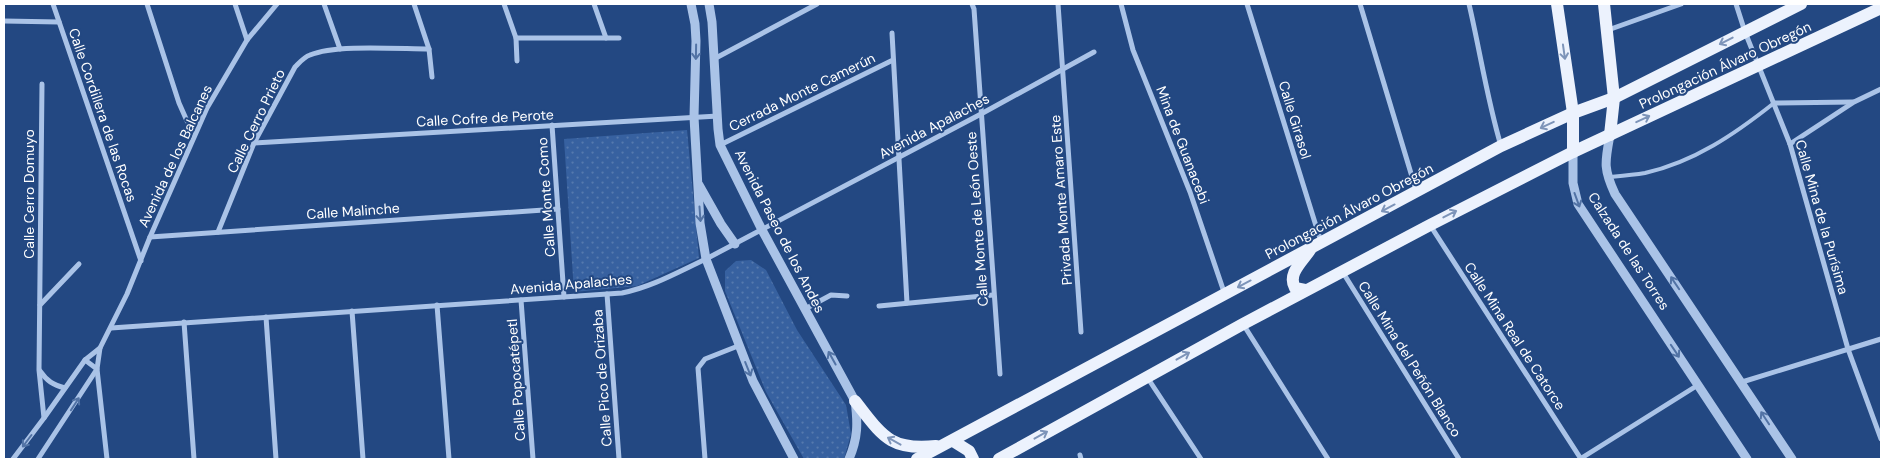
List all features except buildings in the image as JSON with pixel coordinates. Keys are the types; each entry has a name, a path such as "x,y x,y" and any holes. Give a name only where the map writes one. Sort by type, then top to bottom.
{"main road":[{"name":"Calzada de las Torres","path":"1557,4 1573,113 1573,152"},
{"path":"1604,4 1614,98 1610,135"},
{"name":"Prolongación Álvaro Obregón","path":"918,459 1501,146 1573,113 1614,98 1801,4"},
{"name":"Prolongación Álvaro Obregón","path":"999,459 1305,290 1430,225 1573,152 1881,8"},
{"path":"1305,290 1295,288 1292,276 1316,245"},
{"path":"855,401 880,432 894,443 908,448 947,443 969,451 973,459"}],"street":[{"name":"Calle Cordillera de las Rocas","path":"53,4 141,261"},
{"path":"146,4 179,104 187,120 196,131"},
{"path":"235,4 247,40"},
{"name":"Avenida de los Balcanes","path":"111,328 196,131 220,85 247,40 277,4"},
{"path":"324,4 340,49"},
{"path":"414,4 429,49 432,77"},
{"path":"504,4 516,38 517,61"},
{"path":"594,4 606,38"},
{"path":"691,4 696,41 694,117 700,223 706,259 753,381 794,459"},
{"name":"Avenida Paseo de los Andes","path":"709,4 712,22 720,145 762,230 855,401 858,425 853,450 849,459"},
{"path":"803,4 805,10"},
{"path":"714,59 817,4"},
{"name":"Calle Monte de León Oeste","path":"972,4 974,9 1000,374"},
{"name":"Privada Monte Amaro Este","path":"1058,4 1081,332"},
{"name":"Mina de Guanacebi","path":"1120,4 1133,50 1190,192 1225,294"},
{"name":"Calle Girasol","path":"1247,4 1316,245"},
{"path":"1360,4 1417,192"},
{"path":"1469,4 1480,48 1493,121 1501,146"},
{"path":"1607,31 1681,4"},
{"name":"Calle Mina de la Purísima","path":"1736,4 1744,32 1790,144 1848,350 1881,439"},
{"path":"4,21 59,22"},
{"path":"892,33 907,303"},
{"path":"516,38 619,38"},
{"name":"Calle Cerro Prieto","path":"218,232 254,143 295,67 302,59 316,53 340,49 429,49"},
{"name":"Avenida Apalaches","path":"111,328 622,294 649,286 706,259 981,114 1094,52"},
{"name":"Cerrada Monte Camerún","path":"720,145 893,60"},
{"name":"Calle Cerro Domuyo","path":"42,84 39,370 44,418"},
{"path":"1790,144 1854,102 1881,89"},
{"path":"1774,103 1854,102"},
{"name":"Calle Cofre de Perote","path":"254,143 718,116"},
{"name":"Calle Monte Como","path":"552,125 564,297"},
{"name":"Calzada de las Torres","path":"1610,135 1605,163 1608,178 1615,194 1792,459"},
{"name":"Calzada de las Torres","path":"1573,152 1573,183 1578,204 1747,459"},
{"path":"698,182 735,244"},
{"name":"Calle Malinche","path":"150,237 558,209"},
{"name":"Calle Mina Real de Catorce","path":"1430,225 1581,459"},
{"path":"39,305 79,264"},
{"name":"Calle Mina del Peñón Blanco","path":"1342,271 1459,459"},
{"name":"Calle Pico de Orizaba","path":"607,294 619,459"},
{"path":"805,309 831,295 847,296"},
{"path":"879,306 993,295"},
{"name":"Calle Popocatépetl","path":"521,300 533,459"},
{"path":"437,305 449,459"},
{"path":"352,311 363,459"},
{"path":"266,317 276,459"},
{"path":"184,322 194,459"},
{"path":"1243,324 1328,459"},
{"path":"107,459 97,369 100,348 111,328"},
{"path":"1742,382 1881,339"},
{"path":"705,459 698,368 705,360 738,346"},
{"path":"13,459 85,360 100,348"},
{"path":"85,360 97,369"},
{"path":"38,459 97,369"},
{"path":"39,370 46,379 55,385 65,388"},
{"path":"1147,376 1202,459"},
{"path":"1581,459 1698,385"}],"lane":[{"path":"1608,178 1645,172 1702,152 1738,131 1774,103"}],"shaded area":[{"path":"687,130 699,258 637,286 574,292 564,139"},
{"path":"751,260 766,270 797,330 846,405 851,434 844,459 804,459 766,392 725,291 725,271 736,261"}]}
